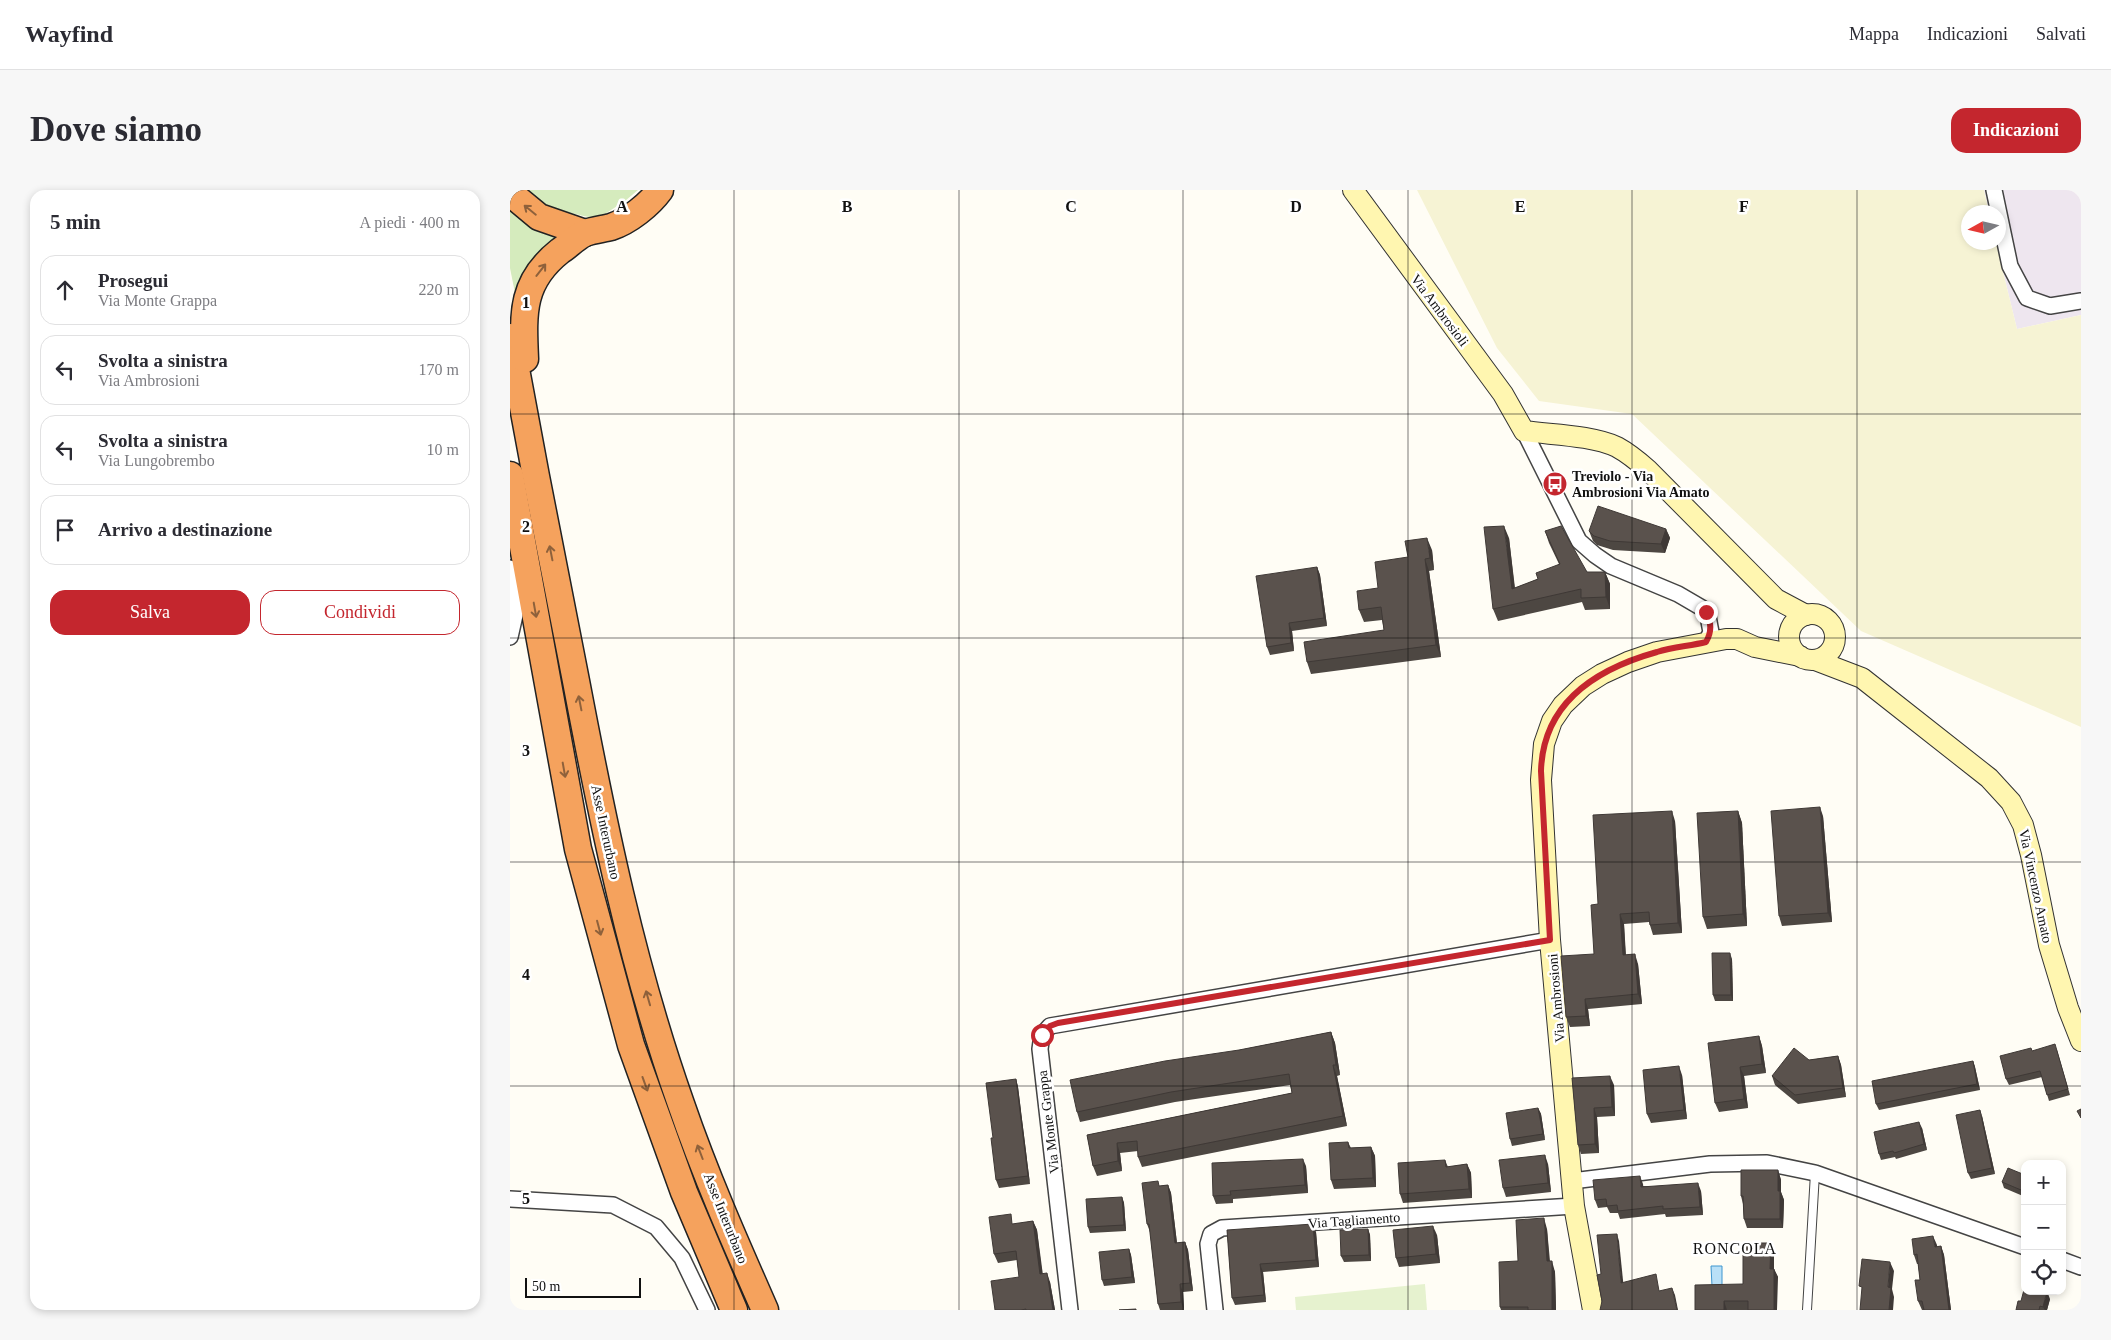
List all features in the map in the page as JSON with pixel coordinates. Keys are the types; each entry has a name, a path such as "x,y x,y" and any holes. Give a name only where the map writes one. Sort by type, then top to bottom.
{"highway":[{"path":"528,437 523,328 528,294 534,280 549,260 585,233 614,226 638,212 660,190"},
{"path":"510,193 539,217 585,233"},
{"name":"Asse Interurbano","path":"510,337 597,791 620,897 648,999 681,1104 735,1241 765,1310"},
{"name":"Asse Interurbano","path":"510,475 578,849 630,1045 684,1192 734,1310"}],"street":[{"name":"Via Ambrosioli","path":"1353,190 1503,394 1524,431"},
{"path":"1994,190 2010,266 2027,298 2050,306 2081,301"},
{"path":"1524,431 1602,442 1629,454 1648,470 1776,599 1806,615 1820,615 1827,619 1834,631 1835,638 1829,652 1823,657 1808,658 1790,644 1790,632 1776,599"},
{"path":"1524,431 1579,540 1595,555 1616,569 1678,594 1702,608 1708,616 1711,632 1706,642"},
{"path":"510,568 516,615 510,637"},
{"path":"1771,649 1790,632 1794,623 1806,615"},
{"name":"Via Vincenzo Amato","path":"1835,638 1862,678 1989,778 2011,802 2024,825 2049,946 2081,1041"},
{"name":"Via Ambrosioni","path":"1593,1310 1574,1206 1550,940 1541,771 1544,744 1552,721 1563,705 1588,682 1610,670 1657,652 1706,642 1737,639 1755,647 1808,658"},
{"name":"Via Vincenzo Amato","path":"1808,658 1862,678"},
{"name":"Via Monte Grappa","path":"1070,1310 1040,1049 1042,1035 1050,1026 1550,940"},
{"path":"1572,1181 1695,1165 1740,1162 1767,1163 1815,1173 2021,1246"},
{"path":"510,1199 613,1205 656,1227 682,1258 707,1310"},
{"name":"Via Tagliamento","path":"1215,1310 1208,1244 1211,1234 1222,1228 1574,1206"},
{"path":"2066,1261 2081,1267"}],"lane":[{"path":"1807,1310 1815,1173"}],"shaded area":[{"path":"1417,190 1984,190 1987,205 1961,205 1961,250 1998,250 2017,329 2081,315 2081,727 1861,631 1632,414 1539,401 1497,348"},
{"path":"1984,190 2081,190 2081,315 2017,329 1998,250 2006,250 2006,205 1987,205"}],"green space":[{"path":"524,190 638,190 597,219 549,206"},
{"path":"510,202 569,235 519,313 510,268"},
{"path":"1425,1284 1427,1310 1296,1310 1295,1297"}],"water":[{"path":"1711,1266 1722,1266 1722,1286 1712,1286"}],"building":[{"path":"1598,506 1666,529 1661,544 1610,541 1594,536 1589,531"},
{"path":"1504,526 1512,589 1538,579 1536,573 1560,564 1545,531 1561,526 1587,572 1605,572 1606,597 1581,598 1581,589 1493,609 1484,527"},
{"path":"1427,538 1430,558 1425,559 1436,645 1307,662 1304,642 1384,630 1381,607 1359,610 1357,591 1378,588 1375,562 1408,557 1405,541"},
{"path":"1317,567 1324,618 1289,623 1291,643 1267,647 1256,576"},
{"path":"1820,807 1828,913 1779,916 1771,811"},
{"path":"1672,811 1678,923 1650,925 1649,912 1620,914 1623,955 1635,954 1638,994 1585,999 1586,1016 1566,1017 1561,956 1594,954 1591,905 1598,904 1593,815"},
{"path":"1738,811 1743,914 1703,917 1697,813"},
{"path":"1712,953 1730,953 1731,995 1713,995"},
{"path":"1331,1032 1336,1065 1333,1065 1343,1116 1138,1157 1137,1141 1117,1143 1118,1161 1093,1166 1087,1135 1292,1093 1289,1074 1171,1092 1077,1112 1070,1080 1165,1061 1239,1050"},
{"path":"1759,1036 1762,1064 1740,1067 1744,1099 1715,1103 1708,1043"},
{"path":"2055,1044 2068,1089 2047,1095 2040,1071 2006,1079 2000,1056 2031,1048 2032,1051"},
{"path":"1794,1048 1809,1060 1838,1056 1843,1088 1795,1095 1772,1076"},
{"path":"1973,1061 1977,1084 1876,1104 1872,1081"},
{"path":"1679,1066 1684,1110 1647,1114 1643,1070"},
{"path":"1610,1076 1612,1107 1594,1108 1595,1144 1578,1145 1572,1078"},
{"path":"1016,1079 1028,1176 996,1180 986,1083"},
{"path":"1538,1108 1543,1134 1510,1139 1506,1113"},
{"path":"2081,1109 2081,1118 2077,1111"},
{"path":"1980,1110 1992,1168 1968,1173 1956,1115"},
{"path":"1919,1122 1924,1144 1894,1153 1893,1151 1879,1154 1874,1132"},
{"path":"1348,1142 1349,1148 1371,1147 1373,1178 1331,1180 1329,1143"},
{"path":"1545,1155 1548,1183 1503,1188 1499,1160"},
{"path":"1303,1159 1305,1185 1230,1191 1231,1195 1213,1196 1212,1163"},
{"path":"1445,1160 1446,1167 1467,1164 1469,1189 1400,1194 1398,1163"},
{"path":"2008,1168 2021,1173 2021,1190 2002,1182"},
{"path":"1741,1170 1778,1170 1780,1219 1744,1219 1743,1196 1741,1196"},
{"path":"1640,1176 1641,1187 1698,1183 1700,1207 1663,1209 1663,1206 1618,1211 1617,1205 1607,1206 1606,1199 1595,1200 1593,1180"},
{"path":"1158,1181 1159,1186 1168,1185 1175,1243 1185,1242 1190,1283 1180,1284 1181,1302 1158,1304 1149,1224 1147,1224 1142,1183"},
{"path":"1122,1197 1124,1225 1088,1227 1086,1199"},
{"path":"1011,1214 1012,1224 1033,1221 1040,1274 1047,1273 1053,1310 995,1310 991,1281 1019,1277 1016,1251 994,1254 989,1217"},
{"path":"1544,1218 1547,1261 1552,1261 1552,1310 1528,1310 1528,1307 1500,1307 1499,1262 1518,1261 1516,1220"},
{"path":"1313,1224 1316,1260 1260,1264 1264,1295 1232,1298 1227,1230"},
{"path":"1433,1226 1436,1254 1396,1258 1393,1230"},
{"path":"1368,1229 1369,1255 1341,1256 1340,1230"},
{"path":"1617,1234 1621,1283 1656,1274 1659,1291 1672,1288 1677,1310 1600,1310 1602,1301 1597,1275 1601,1274 1597,1235"},
{"path":"1933,1236 1935,1247 1941,1246 1949,1310 1924,1310 1922,1301 1918,1301 1915,1280 1920,1280 1917,1254 1914,1255 1912,1239"},
{"path":"1743,1243 1771,1243 1770,1269 1774,1269 1774,1310 1748,1310 1748,1301 1724,1301 1724,1310 1695,1310 1695,1285 1743,1284"},
{"path":"1129,1249 1132,1277 1102,1280 1099,1252"},
{"path":"1862,1259 1890,1262 1888,1287 1891,1288 1889,1310 1860,1310 1862,1287 1859,1286"},
{"path":"2023,1295 2046,1295 2043,1307 2040,1306 2039,1310 2016,1310 2018,1301 2021,1301"}],"place":[{"name":"Treviolo - Via Ambrosioni Via Amato","path":"1555,484"}],"district":[{"name":"RONCOLA","path":"1735,1248"}],"route":[{"path":"1042,1035 1050,1026 1058,1023 1550,940 1541,762 1545,739 1552,721 1563,705 1576,692 1588,682 1610,670 1667,649 1706,642 1711,632 1706,612"}]}
